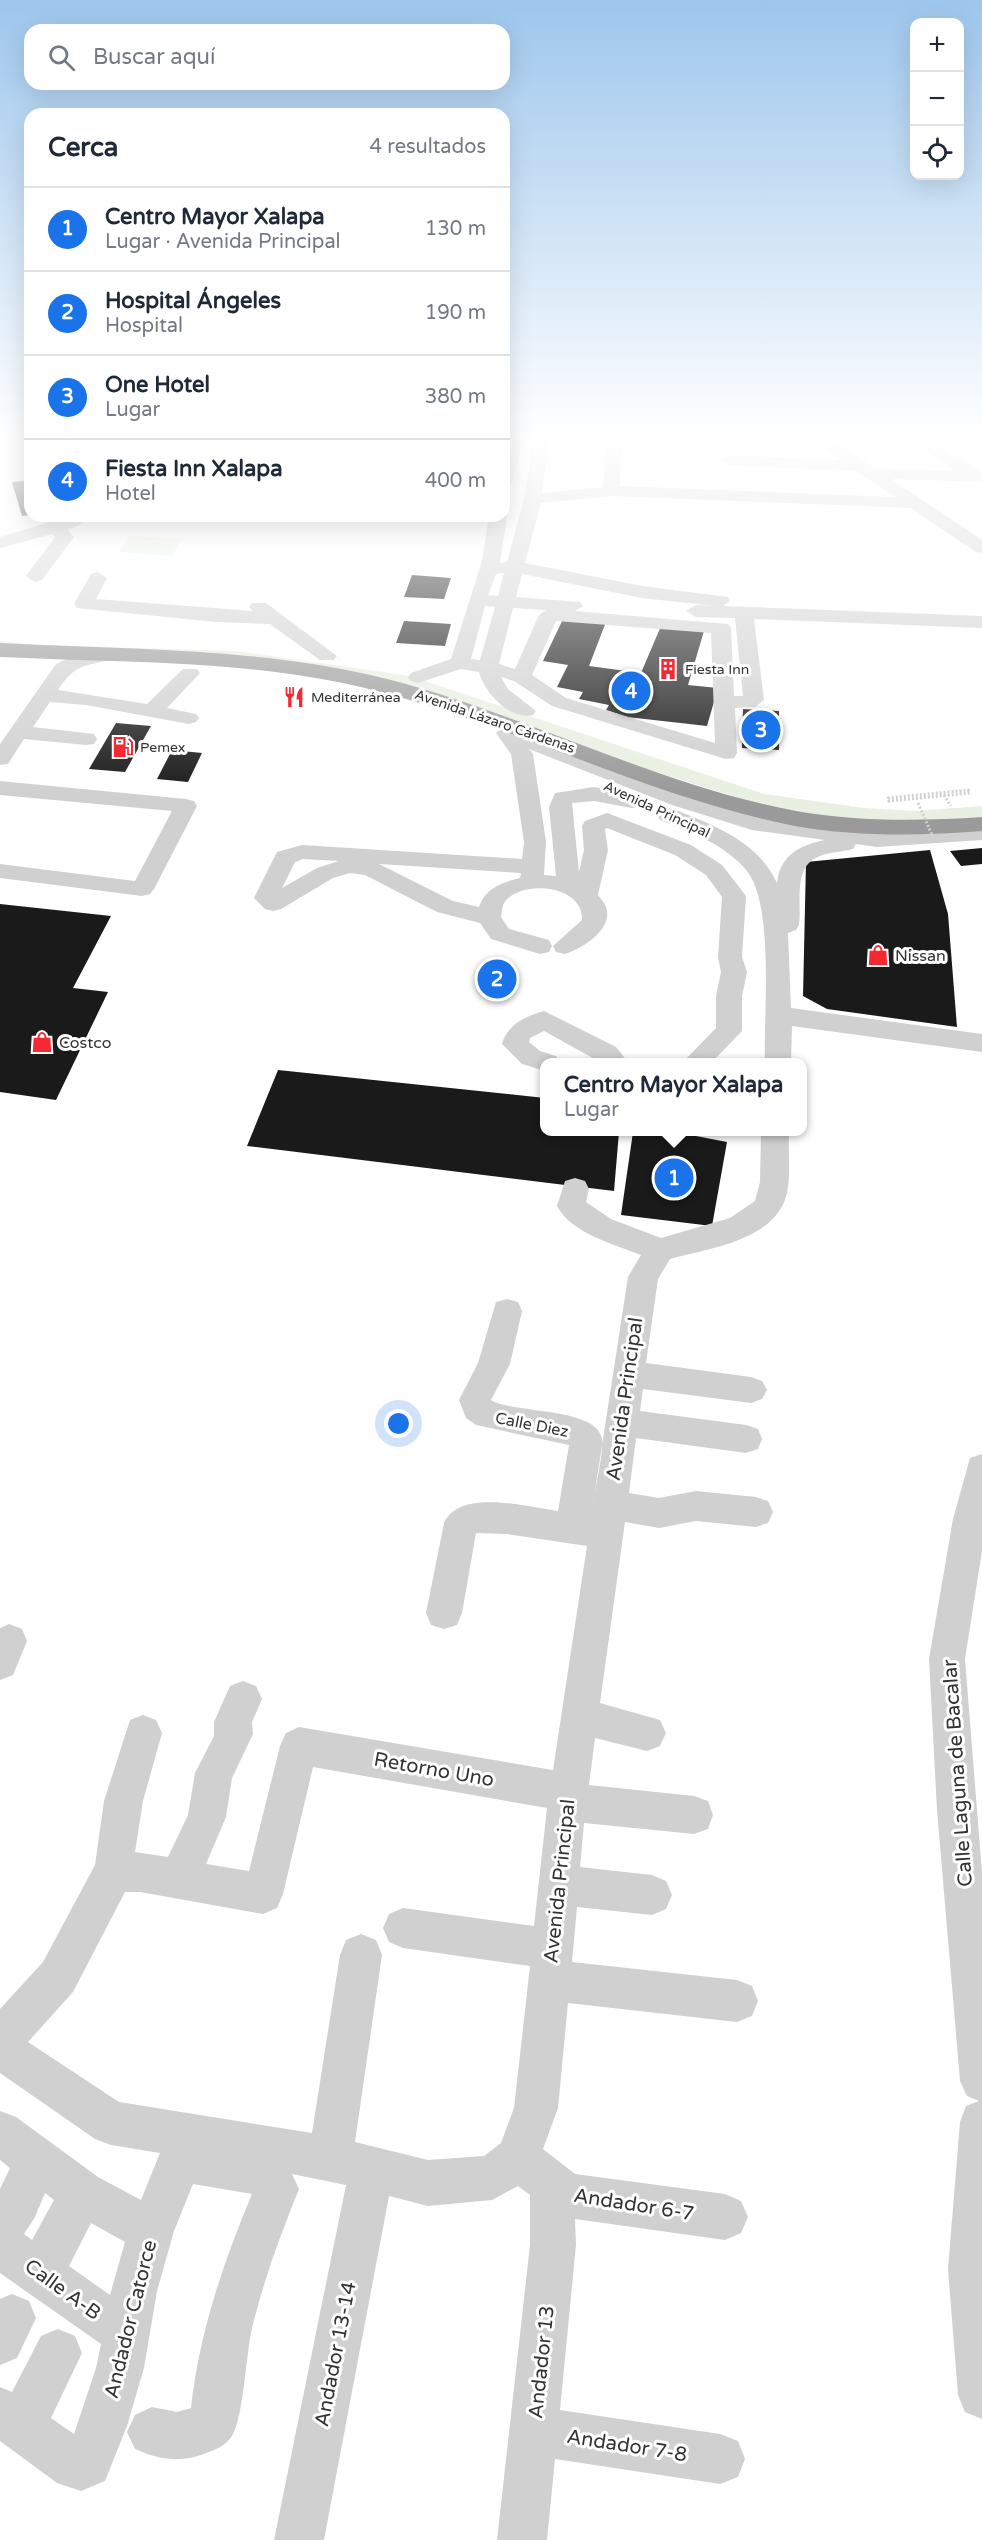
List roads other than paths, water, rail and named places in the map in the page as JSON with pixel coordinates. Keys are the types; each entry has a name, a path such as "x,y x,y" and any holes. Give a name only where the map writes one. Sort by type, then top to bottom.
{"highway":[{"name":"Avenida Lázaro Cárdenas","path":"0,633 239,643 327,656 418,677 651,753"},
{"name":"Avenida Lázaro Cárdenas","path":"0,650 234,660 298,669 380,684 458,706 698,792 773,813 863,826 946,827 982,824"},
{"path":"458,706 507,733"},
{"path":"719,776 764,790 794,795"},
{"path":"853,803 947,801 982,805"}],"street":[{"path":"35,576 49,558"},
{"path":"460,663 491,558"},
{"path":"518,558 488,667 490,682 496,690 526,711"},
{"path":"489,569 516,567 681,598 982,613"},
{"path":"98,578 89,596 270,615"},
{"path":"246,598 327,656"},
{"path":"477,600 982,622"},
{"path":"724,701 748,703 754,700 744,613"},
{"path":"418,677 460,663 488,667 521,677 559,702 726,753 721,628 549,615 521,677"},
{"path":"0,759 9,735 45,671 42,658 30,652"},
{"path":"9,735 44,695 63,668 82,659 106,655"},
{"path":"152,711 190,673"},
{"path":"44,695 189,718"},
{"path":"9,735 83,747 108,715 122,706"},
{"path":"507,733 522,754 535,842 532,874"},
{"name":"Avenida Lázaro Cárdenas","path":"507,733 680,800 760,825 877,840 982,833"},
{"name":"Avenida Principal","path":"538,744 560,763 632,801 703,829 742,853 761,873 769,891 777,956 778,1058"},
{"path":"0,788 186,806 142,889 0,871"},
{"path":"577,890 560,807 563,798 594,794 632,801"},
{"path":"577,890 596,850 593,826 607,820 682,850 714,870 734,896 730,957 734,972 729,996 729,1031 700,1058"},
{"path":"750,862 772,867 793,864 798,857 814,850 877,840"},
{"path":"489,916 445,907 371,869 349,866 325,873 273,904 266,898 285,857 302,852 532,874 577,890 594,907 594,921 580,937 565,946"},
{"name":"Avenida Principal","path":"777,956 788,922 788,889 793,864"},
{"path":"532,874 508,887 493,900 489,916 500,934 540,946"},
{"path":"778,1015 982,1043"},
{"path":"540,1060 531,1058 515,1044 518,1033 544,1020 607,1053 611,1058"},
{"path":"575,1189 571,1206 601,1227 660,1250 739,1229 760,1214 772,1197 775,1136"},
{"name":"Avenida Principal","path":"535,2171 536,2108 558,1885 579,1716 595,1522 608,1433 628,1374 643,1277 660,1250"},
{"name":"Calle Diez","path":"507,1311 494,1364 475,1400 477,1408 487,1415 570,1430 608,1433"},
{"path":"628,1374 751,1390"},
{"path":"608,1433 746,1439"},
{"name":"Calle Laguna de Bacalar","path":"982,1468 970,1519 947,1659 956,1810 982,2081"},
{"path":"444,1613 461,1523 468,1518 595,1522 696,1506 756,1512"},
{"path":"115,1872 128,1870 179,1879 207,1817 214,1773 230,1747 234,1734 233,1722 243,1699"},
{"path":"579,1716 647,1733"},
{"path":"0,2042 58,1977 105,1885 115,1872 115,1850 124,1794 143,1733"},
{"name":"Retorno Uno","path":"179,1879 262,1894 299,1746 568,1797 694,1815"},
{"path":"956,1810 982,1851"},
{"path":"558,1885 652,1895"},
{"path":"403,1928 550,1965 736,2001"},
{"name":"Andador 13-14","path":"299,2540 351,2164 361,1955"},
{"path":"0,2048 111,2123 262,2173 270,2177 276,2189 249,2253 230,2317 214,2420 196,2435 170,2437 152,2432"},
{"path":"982,2122 971,2270 982,2396"},
{"path":"0,2133 82,2193 151,2230"},
{"path":"185,2147 351,2164 428,2183 492,2178 535,2171"},
{"name":"Andador Catorce","path":"11,2418 75,2465 81,2466 87,2463 102,2426 120,2368 134,2291 151,2230 185,2147"},
{"path":"0,2230 19,2201 36,2159"},
{"name":"Andador 6-7","path":"535,2171 566,2195 725,2217"},
{"name":"Andador 13","path":"522,2540 553,2245 535,2171"},
{"path":"40,2273 82,2193"},
{"name":"Calle A-B","path":"0,2245 103,2319 127,2332"},
{"path":"11,2418 58,2353"},
{"name":"Andador 7-8","path":"534,2431 720,2459"}],"place":[{"name":"Fiesta Inn","path":"668,669"},
{"name":"Fiesta Inn Xalapa","path":"631,691"},
{"name":"Mediterránea","path":"294,697"},
{"name":"One Hotel","path":"761,730"},
{"name":"Pemex","path":"123,747"},
{"name":"Nissan","path":"878,955"},
{"name":"Hospital Ángeles","path":"497,979"},
{"name":"Costco","path":"42,1042"},
{"name":"Centro Mayor Xalapa","path":"674,1178"}]}
